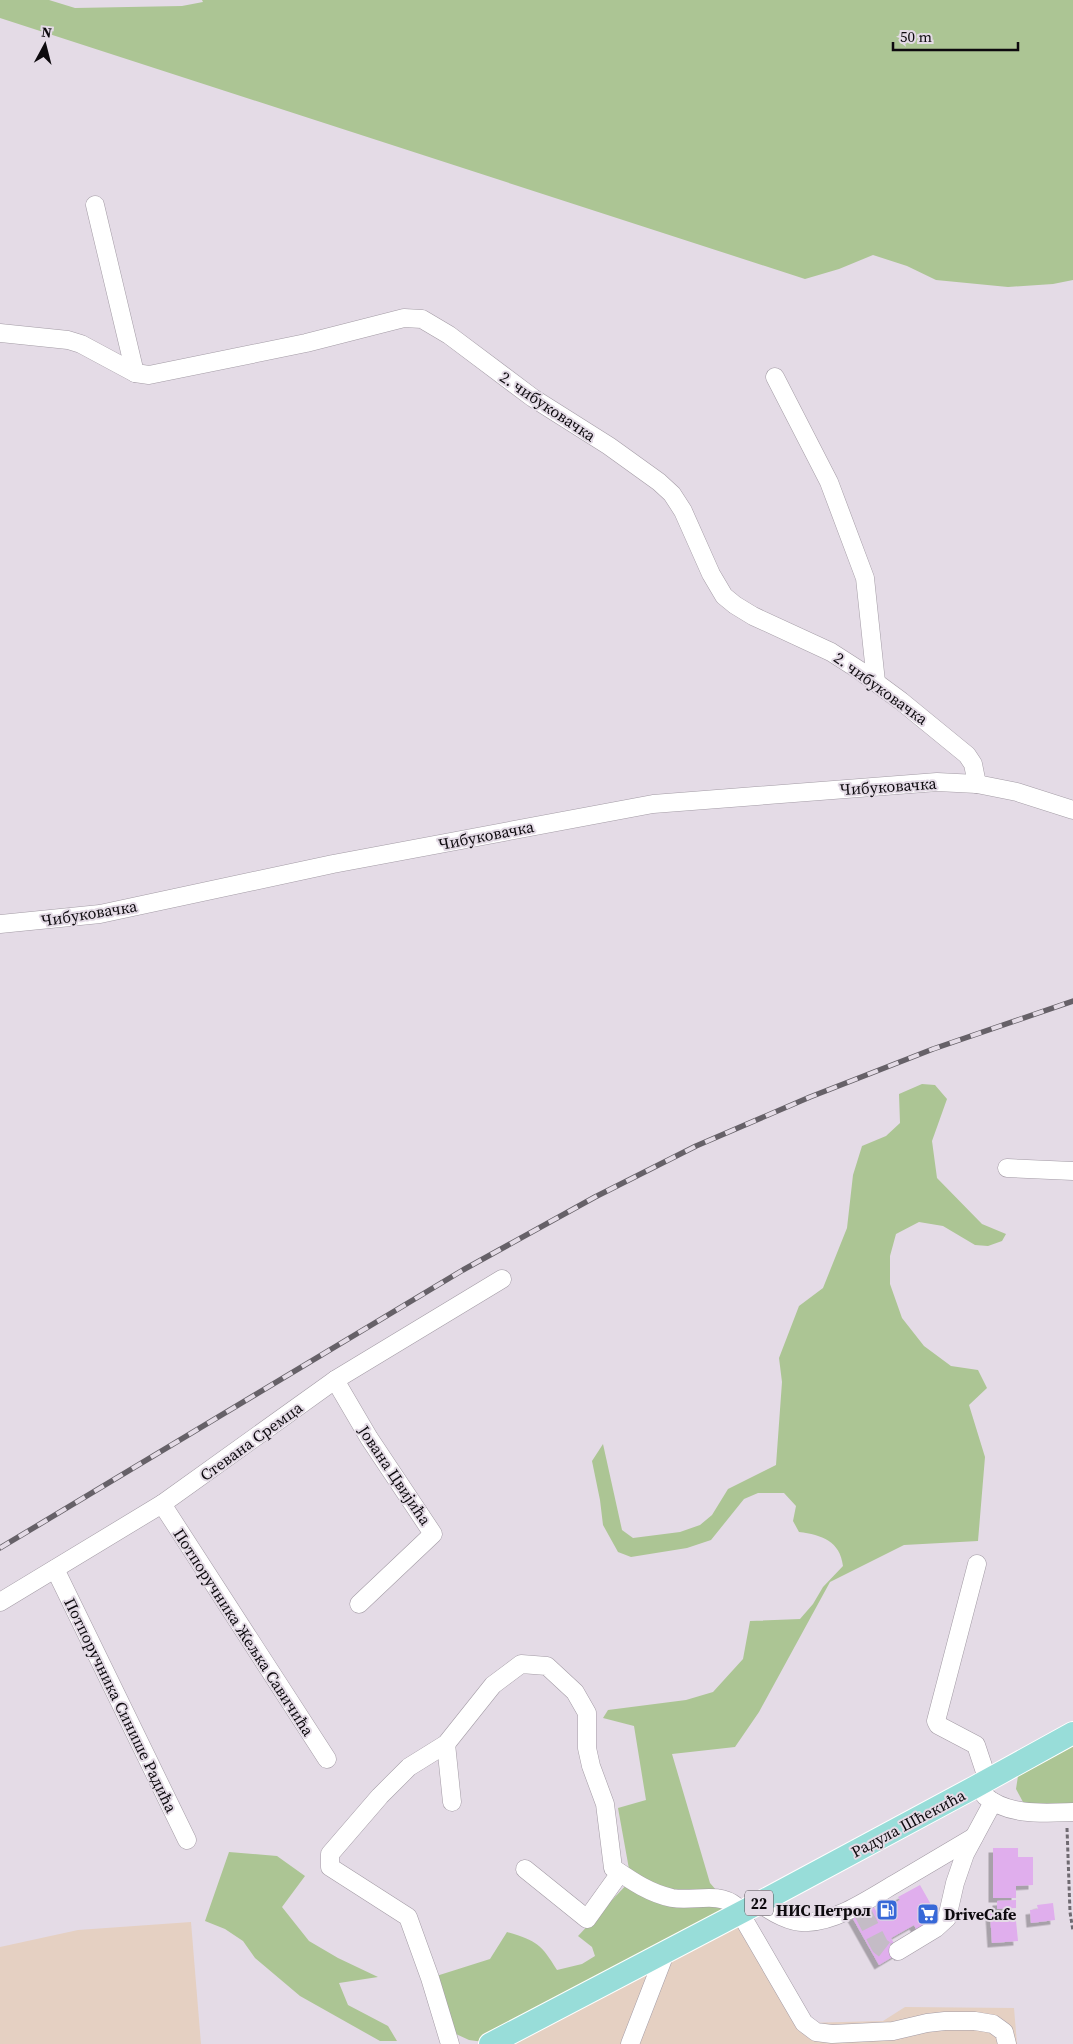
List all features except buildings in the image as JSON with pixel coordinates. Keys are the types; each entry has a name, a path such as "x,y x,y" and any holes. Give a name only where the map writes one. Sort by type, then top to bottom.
{"main road":[{"name":"Радула Шћекића","path":"490,2044 750,1908 1073,1733"}],"street":[{"path":"95,205 135,373"},
{"name":"2. чибуковачка","path":"0,333 74,342 135,373 150,375 306,344 404,318 422,319 449,335 533,398 609,446 659,482 672,494 683,511 711,574 724,596 753,616 831,652 876,682 967,755 973,764 977,784"},
{"path":"775,377 829,482 865,578 876,682"},
{"name":"Чибуковачка","path":"0,924 100,914 333,864 653,804 937,782 977,784 1017,792 1073,810"},
{"path":"1007,1168 1073,1171"},
{"name":"Стевана Сремца","path":"0,1602 162,1504 335,1380 502,1279"},
{"name":"Јована Цвијића","path":"335,1380 369,1438 433,1534 358,1604"},
{"name":"Потпоручника Жељка Савичића","path":"162,1504 327,1759"},
{"path":"977,1564 936,1721 938,1725 976,1745 981,1784 992,1802 1020,1812 1070,1812"},
{"name":"Потпоручника Синише Радића","path":"55,1569 186,1840"},
{"path":"450,2044 430,1978 408,1917 330,1867 330,1854 380,1796 409,1767 446,1744 492,1685 521,1664 547,1666 575,1692 587,1713 586,1748 590,1766 605,1804 613,1868 644,1889 673,1898 723,1898 750,1908 807,1923 858,1909 974,1837"},
{"path":"446,1744 452,1802"},
{"path":"898,1951 936,1928 947,1918 955,1883 974,1837 992,1802"},
{"path":"525,1869 587,1919 620,1873"},
{"path":"750,1908 804,2023 816,2032 832,2034 892,2031 927,2023 975,2021 993,2024 1004,2032 1007,2044"},
{"path":"630,2044 666,1951"}],"path":[{"path":"1070,1812 1070,1912 1073,1931"}],"shaded area":[{"path":"741,1912 804,2023 883,2021 905,2007 1014,2008 1017,2044 482,2044"},
{"path":"191,1922 201,2044 0,2044 0,1947 78,1930"}],"green space":[{"path":"0,0 49,0 75,8 182,6 203,2 202,0 1073,0 1073,280 1053,284 1008,287 936,280 907,266 873,255 839,269 805,279 0,18"},
{"path":"922,1084 935,1085 947,1099 932,1141 937,1178 982,1224 1006,1234 1002,1241 988,1246 975,1245 943,1226 919,1222 896,1234 890,1256 890,1284 902,1318 924,1346 951,1366 978,1370 987,1388 969,1405 985,1457 978,1541 904,1545 830,1582 759,1712 735,1747 672,1754 710,1883 723,1898 736,1906 491,2043 469,2040 456,2034 430,1978 490,1959 507,1932 532,1941 547,1954 557,1970 582,1964 595,1956 592,1947 578,1936 631,1880 618,1808 646,1800 634,1726 603,1718 608,1710 686,1700 713,1692 743,1659 750,1621 800,1619 813,1604 823,1587 843,1566 838,1551 829,1541 822,1537 799,1532 793,1521 796,1506 784,1493 758,1493 744,1499 711,1540 687,1548 631,1557 618,1552 603,1525 592,1461 603,1444 622,1530 633,1538 680,1532 700,1525 712,1515 728,1489 776,1465 782,1382 779,1358 799,1306 823,1288 847,1228 853,1175 862,1146 886,1136 900,1123 899,1094"},
{"path":"1073,1733 1073,1813 1045,1812 1023,1802 1016,1789 1018,1776 1027,1759"},
{"path":"229,1852 277,1856 305,1876 282,1907 309,1941 338,1958 378,1977 339,1983 348,2005 388,2026 397,2041 380,2041 300,1996 255,1958 243,1941 225,1929 205,1921"}],"tunnel":[{"path":"862,1911 880,1946 889,1953 898,1951"}],"railway":[{"path":"0,1548 463,1270 595,1197 696,1146 810,1097 933,1049 1073,1001"}],"place":[{"name":"НИС Петрол","path":"887,1910"},
{"name":"DriveCafe","path":"928,1914"}]}
